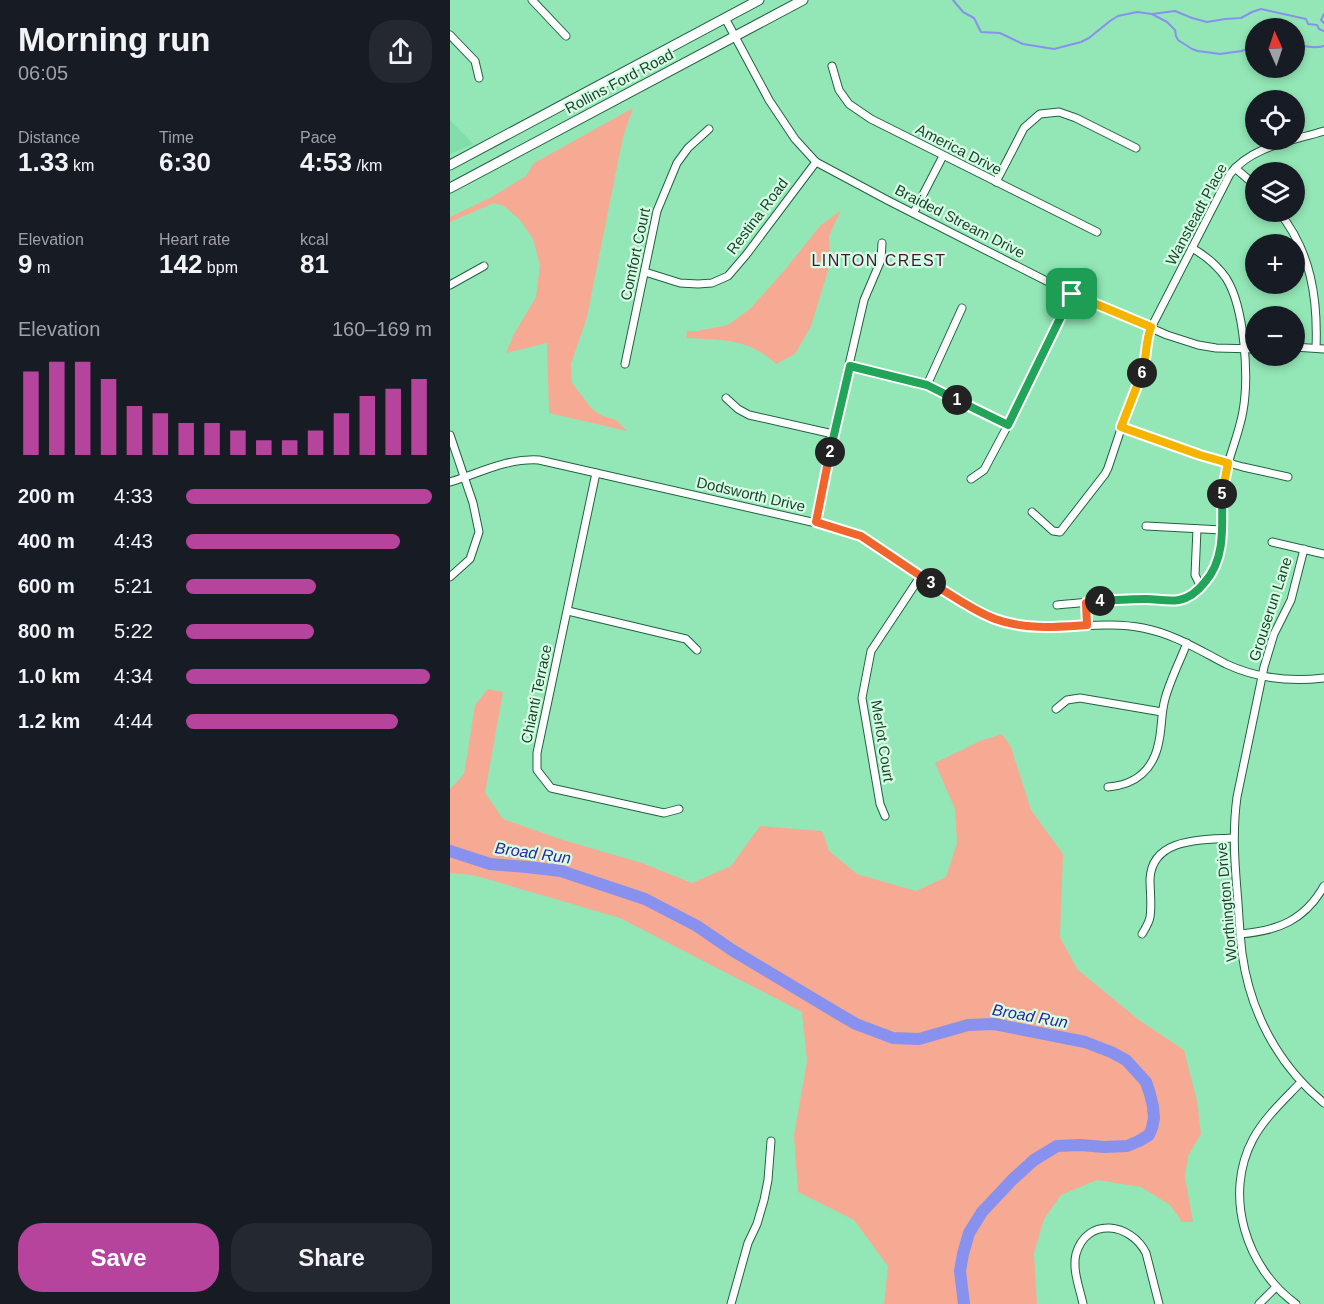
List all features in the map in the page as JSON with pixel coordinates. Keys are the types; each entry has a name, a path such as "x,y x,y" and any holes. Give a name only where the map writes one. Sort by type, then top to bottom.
{"main road":[{"name":"Rollins Ford Road","path":"450,165 759,0"},
{"name":"Rollins Ford Road","path":"450,188 803,0"}],"street":[{"path":"532,0 566,36"},
{"name":"Braided Stream Drive","path":"725,18 769,100 795,139 816,162 1072,294 1180,340 1216,348 1244,350"},
{"path":"450,35 475,61 479,78"},
{"name":"America Drive","path":"832,66 839,90 849,104 871,119 1097,232"},
{"path":"996,182 1024,128 1040,114 1059,112 1076,118 1136,148"},
{"name":"Comfort Court","path":"626,364 657,211 677,163 688,148 709,129"},
{"name":"Wansteadt Place","path":"1032,512 1053,531 1060,532 1105,474 1143,369 1151,327 1234,168 1259,151 1324,132"},
{"path":"914,212 943,156"},
{"name":"Restina Road","path":"645,272 680,283 698,284 728,276 747,255 816,162"},
{"path":"1234,168 1245,177"},
{"path":"1286,222 1300,246 1311,279 1316,312 1316,348"},
{"path":"816,522 833,434 864,300 881,260 882,243"},
{"path":"1057,605 1123,600 1179,600 1194,594 1201,587 1208,579 1218,559 1221,548 1222,493 1228,463 1239,429 1246,390 1244,350 1240,316 1230,285 1219,268 1192,248"},
{"path":"450,285 483,266"},
{"path":"971,479 984,470 1072,294"},
{"path":"927,385 962,308"},
{"path":"1305,348 1324,349"},
{"path":"850,366 927,385 1008,425"},
{"path":"726,398 749,415 833,434"},
{"path":"1121,427 1200,455 1288,477"},
{"path":"450,435 473,503 479,532 470,559 450,577"},
{"name":"Dodsworth Drive","path":"450,483 496,466 525,459 539,460 816,522 861,536 920,577 983,614 1002,622 1035,627 1124,625 1143,628 1160,632 1227,664 1262,676 1291,680 1324,678"},
{"name":"Chianti Terrace","path":"596,473 537,753 537,770 551,788 664,813 679,809"},
{"path":"1146,526 1222,530"},
{"path":"1197,529 1196,575 1201,587"},
{"name":"Grouserun Lane","path":"1272,542 1324,554"},
{"name":"Grouserun Lane","path":"1262,676 1274,634 1291,600 1304,549"},
{"name":"Merlot Court","path":"885,816 880,804 862,698 871,651 920,577"},
{"path":"1086,603 1087,625"},
{"path":"568,611 686,639 698,650"},
{"path":"1108,787 1126,784 1136,779 1148,767 1158,749 1162,712 1168,689 1187,643"},
{"name":"Worthington Drive","path":"1262,676 1237,797 1233,838 1240,934 1246,974 1260,1020 1281,1056 1301,1082 1324,1103"},
{"path":"1056,709 1067,700 1080,698 1162,712"},
{"path":"1142,934 1150,917 1151,870 1160,855 1176,844 1184,842 1233,838"},
{"path":"1240,934 1265,931 1288,923 1306,911 1324,886"},
{"path":"1296,1304 1276,1287 1256,1259 1246,1236 1241,1208 1241,1178 1247,1153 1259,1128 1301,1082"},
{"path":"731,1304 748,1243 757,1224 764,1200 771,1141"},
{"path":"1083,1304 1075,1269 1076,1254 1089,1234 1108,1228 1130,1234 1143,1246 1159,1304"},
{"path":"1259,1304 1276,1287"}],"shaded area":[{"path":"633,108 623,137 587,317 571,364 572,383 592,409 616,420 627,431 549,413 547,343 506,353 513,336 536,297 540,265 533,239 520,220 504,206 494,203 450,222 450,217 490,198 526,176 534,163"},
{"path":"450,120 473,144 450,154"},
{"path":"841,210 829,236 830,264 811,326 795,354 776,364 766,355 745,345 723,340 686,338 687,331 728,325 750,309 820,226"},
{"path":"488,689 503,692 485,793 503,819 563,840 642,863 692,883 731,866 760,826 822,831 829,851 857,874 916,891 946,877 957,843 955,809 935,763 980,741 1002,734 1011,747 1031,810 1063,854 1060,937 1077,969 1139,1020 1184,1050 1197,1101 1201,1134 1188,1156 1185,1177 1193,1222 1182,1222 1170,1205 1141,1187 1097,1180 1061,1195 1044,1219 1034,1253 1037,1304 884,1304 888,1266 854,1220 798,1192 794,1135 807,1061 802,1012 620,918 473,875 450,873 450,789 464,774 475,705"}],"waterway":[{"path":"953,0 963,12 974,18 981,32 1000,33 1023,44 1054,49 1081,42 1118,16 1137,12 1152,14 1167,22 1175,30 1178,40 1192,49 1220,54 1245,50"},
{"path":"1152,14 1175,11 1207,22 1241,18 1261,9 1306,19 1308,24 1317,25 1324,31"},
{"path":"1324,14 1321,20 1324,23"},
{"path":"1305,46 1324,46"},
{"name":"Broad Run","path":"450,851 490,864 561,871 645,899 697,926 732,950 856,1024 893,1038 919,1039 968,1025 994,1024 1085,1042 1126,1060 1146,1082 1150,1094 1154,1118 1149,1135 1127,1146 1057,1146 1034,1160 1013,1179 982,1212 969,1233 960,1271 964,1304"}],"district":[{"name":"LINTON CREST","path":"879,260"}],"route":[{"path":"1072,294 1151,327 1143,369 1121,427 1228,463 1222,493 1221,548 1214,569 1194,594 1172,601 1147,599 1086,603 1087,625 1019,626 983,614 920,577 861,536 816,522 833,434 850,366 927,385 1008,425 1072,294"}]}
